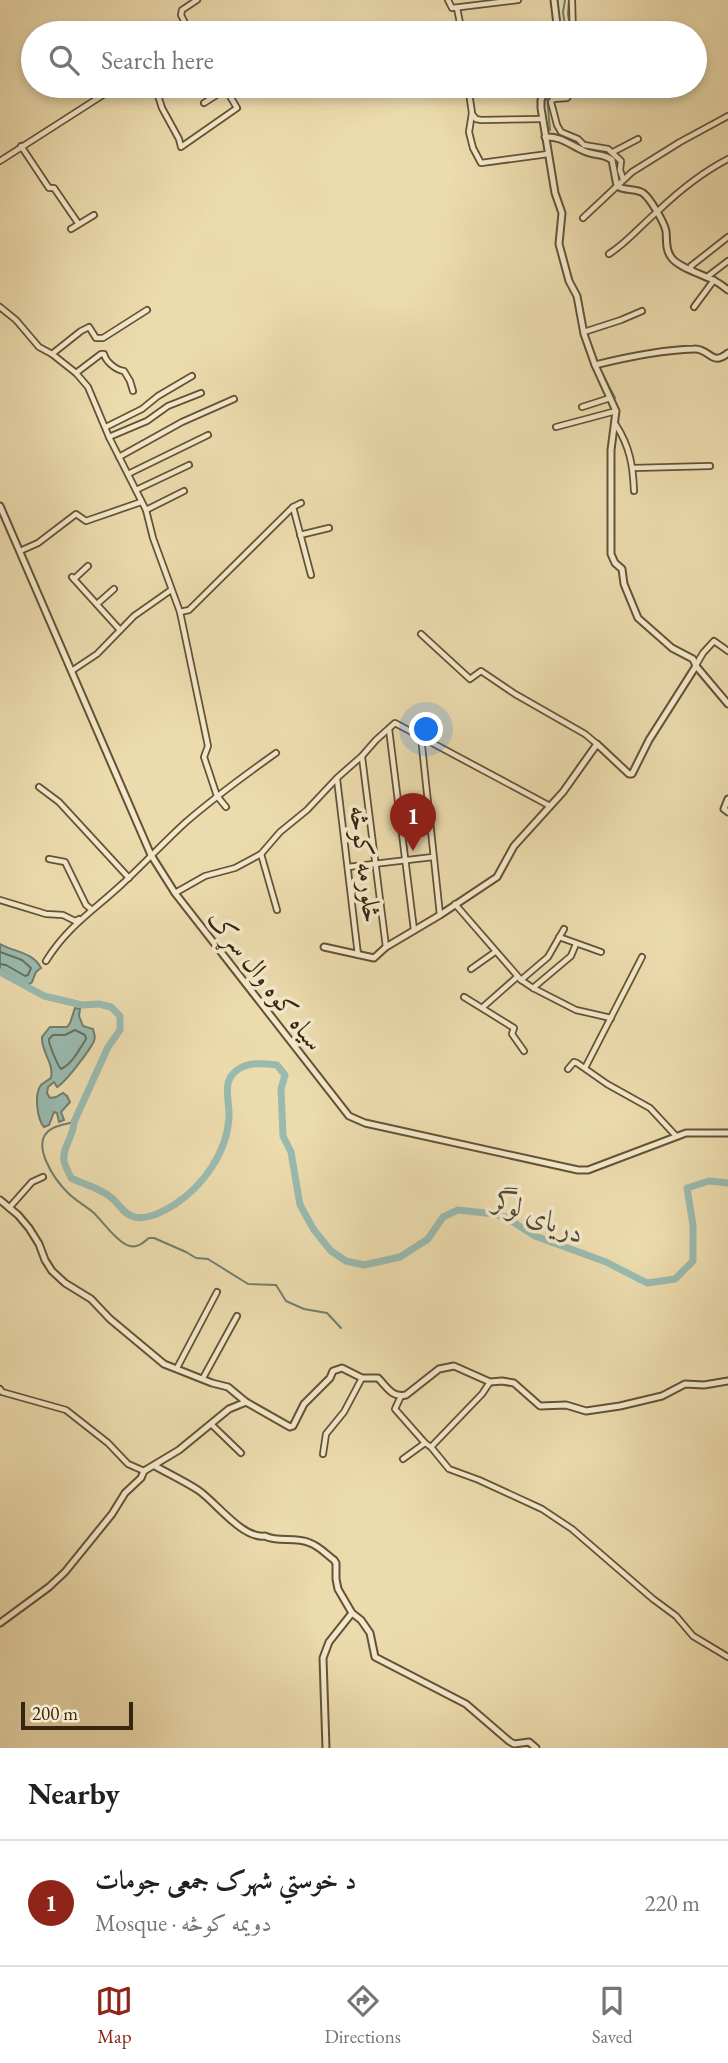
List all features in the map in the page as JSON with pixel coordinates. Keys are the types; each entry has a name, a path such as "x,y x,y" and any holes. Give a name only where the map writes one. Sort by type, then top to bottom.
{"street":[{"path":"184,21 182,10 197,0"},
{"path":"448,0 452,8 518,0"},
{"path":"554,0 557,21"},
{"path":"572,0 573,21"},
{"path":"457,8 459,21"},
{"path":"0,161 98,98"},
{"path":"159,98 181,147 237,108 231,98"},
{"path":"204,103 211,98"},
{"path":"470,98 472,113 469,132 481,163 548,153"},
{"path":"542,98 545,137 555,193 562,213 559,244 569,281 577,296 584,332 616,411 611,450 611,554 622,569 624,584 638,618 672,648 693,659 728,704"},
{"path":"567,98 553,99 551,102 561,132 578,139 584,145 613,152 621,161 623,179"},
{"path":"472,113 476,119 481,120 542,119"},
{"path":"583,218 623,179 680,142 728,116"},
{"path":"545,137 557,137 587,153 606,155 612,160 617,186 642,192 657,212 666,229 666,242 671,258 728,290"},
{"path":"613,152 638,139"},
{"path":"21,146 49,188 54,188 78,223"},
{"path":"609,254 625,244 704,172 728,159"},
{"path":"71,229 94,215"},
{"path":"691,269 691,265 728,237"},
{"path":"706,278 728,261"},
{"path":"694,307 714,281"},
{"path":"0,307 16,320 39,347 76,373 88,387 109,437 146,510 153,538 180,612 208,746 204,757 217,796 226,807"},
{"path":"52,354 89,327 96,338 103,338 147,310"},
{"path":"584,332 642,311"},
{"path":"597,364 655,352 698,348 714,359 720,359 728,353"},
{"path":"76,373 104,354 105,359 118,370 124,371 134,391"},
{"path":"106,427 142,409 192,376"},
{"path":"109,437 147,421 168,406 201,393"},
{"path":"582,407 611,397"},
{"path":"119,457 182,422 234,399"},
{"path":"556,427 616,411"},
{"path":"615,425 633,468 634,491"},
{"path":"128,474 208,435"},
{"path":"136,490 189,465"},
{"path":"633,468 710,466"},
{"path":"146,510 184,491"},
{"path":"20,551 38,543 76,514 86,521 141,502"},
{"path":"180,612 189,610 293,507 301,503"},
{"name":"سیاه کوه وال سړک","path":"0,506 151,855 175,894 344,1111 356,1121 578,1170 588,1170 676,1136 728,1133"},
{"path":"293,507 312,575"},
{"path":"300,535 328,528"},
{"path":"88,566 73,578 120,630"},
{"path":"97,604 114,589"},
{"path":"73,670 97,654 134,616 171,590"},
{"path":"421,634 471,679 481,671 585,734 629,774 632,774 649,740 703,653 714,641 728,651"},
{"path":"175,894 205,876 235,868 261,854 280,832 307,810 337,778 397,723 550,806"},
{"path":"389,729 414,930"},
{"path":"421,736 440,915"},
{"path":"324,947 374,958 386,947 498,877 514,846 563,792 597,744"},
{"path":"46,961 54,948 91,909 129,878 217,796 276,753"},
{"path":"362,756 386,947"},
{"name":"څلورمه کوڅه","path":"337,778 358,954"},
{"path":"39,787 59,802 129,878"},
{"path":"728,799 724,808 728,812"},
{"path":"261,854 277,910"},
{"path":"348,867 433,857"},
{"path":"50,859 65,862 86,905 91,909"},
{"path":"0,900 46,914 63,915 75,921 84,916"},
{"path":"455,904 519,979 576,1010 611,1018"},
{"path":"483,1007 548,957 564,929"},
{"path":"559,937 601,952"},
{"path":"533,988 571,956 576,944"},
{"path":"471,969 495,952"},
{"path":"585,1069 642,957"},
{"path":"464,997 514,1028 512,1034 524,1051"},
{"path":"568,1069 573,1062 650,1108 676,1136"},
{"path":"9,1208 32,1182 43,1177"},
{"path":"0,1200 29,1228 48,1266 65,1283 91,1299 110,1319 164,1364 233,1390 246,1402 291,1427 304,1404 330,1378 333,1371 345,1368 362,1378 378,1378 395,1395 401,1396 439,1369 458,1367 490,1382 514,1383 540,1406 566,1405 586,1411 662,1396 681,1385 728,1381"},
{"path":"177,1368 217,1292"},
{"path":"203,1378 237,1316"},
{"path":"323,1454 326,1434 344,1412 362,1378"},
{"path":"431,1447 482,1394 490,1382"},
{"path":"0,1389 2,1392 66,1410 108,1443 128,1464 144,1471"},
{"path":"401,1396 395,1409 449,1469 542,1509 572,1529 653,1599 677,1616 693,1636 728,1657"},
{"path":"0,1623 50,1587 65,1572 144,1471 179,1450 229,1409 246,1402"},
{"path":"211,1424 241,1453"},
{"path":"403,1460 425,1443"},
{"path":"155,1466 200,1491 236,1523 258,1537 265,1536 272,1540 295,1539 311,1543 334,1560 341,1596 370,1633 375,1657 466,1704 514,1744 529,1742 536,1748"},
{"path":"326,1748 323,1658 329,1642 352,1613"}],"water":[{"path":"0,944 28,955 38,963 41,968 32,982 28,985 0,969"},
{"path":"75,1008 80,1009 79,1016 83,1026 93,1029 95,1039 66,1079 57,1087 54,1082 48,1087 50,1098 63,1093 70,1102 61,1112 64,1120 59,1122 57,1113 54,1112 49,1125 44,1127 38,1113 37,1100 41,1085 51,1078 51,1072 42,1037 50,1027 67,1027"}],"waterway":[{"path":"564,21 565,0"},
{"path":"569,0 569,21"},
{"path":"547,98 550,130"},
{"path":"573,139 586,148 596,149"},
{"path":"587,334 597,362"},
{"path":"599,367 615,398"},
{"name":"دریای لوگر","path":"0,972 44,996 82,1005 99,1004 111,1007 120,1016 120,1030 108,1047 74,1122 64,1161 71,1178 105,1193 134,1217 150,1216 169,1208 204,1178 224,1143 229,1112 229,1079 241,1067 259,1064 277,1065 285,1075 281,1089 283,1136 291,1152 300,1205 314,1230 331,1251 346,1261 364,1265 400,1257 428,1239 443,1217 458,1210 505,1217 535,1236 606,1262 647,1283 675,1279 693,1261 693,1225 687,1188 709,1181 728,1183"},
{"path":"74,1122 55,1127 46,1134 43,1142 46,1160 68,1193 94,1213 121,1241 136,1246 154,1238 196,1258 208,1259 248,1284 276,1285 286,1301 304,1309 327,1313 341,1328"}],"place":[{"name":"د خوستي شهرک جمعی جومات","path":"413,851"}]}
